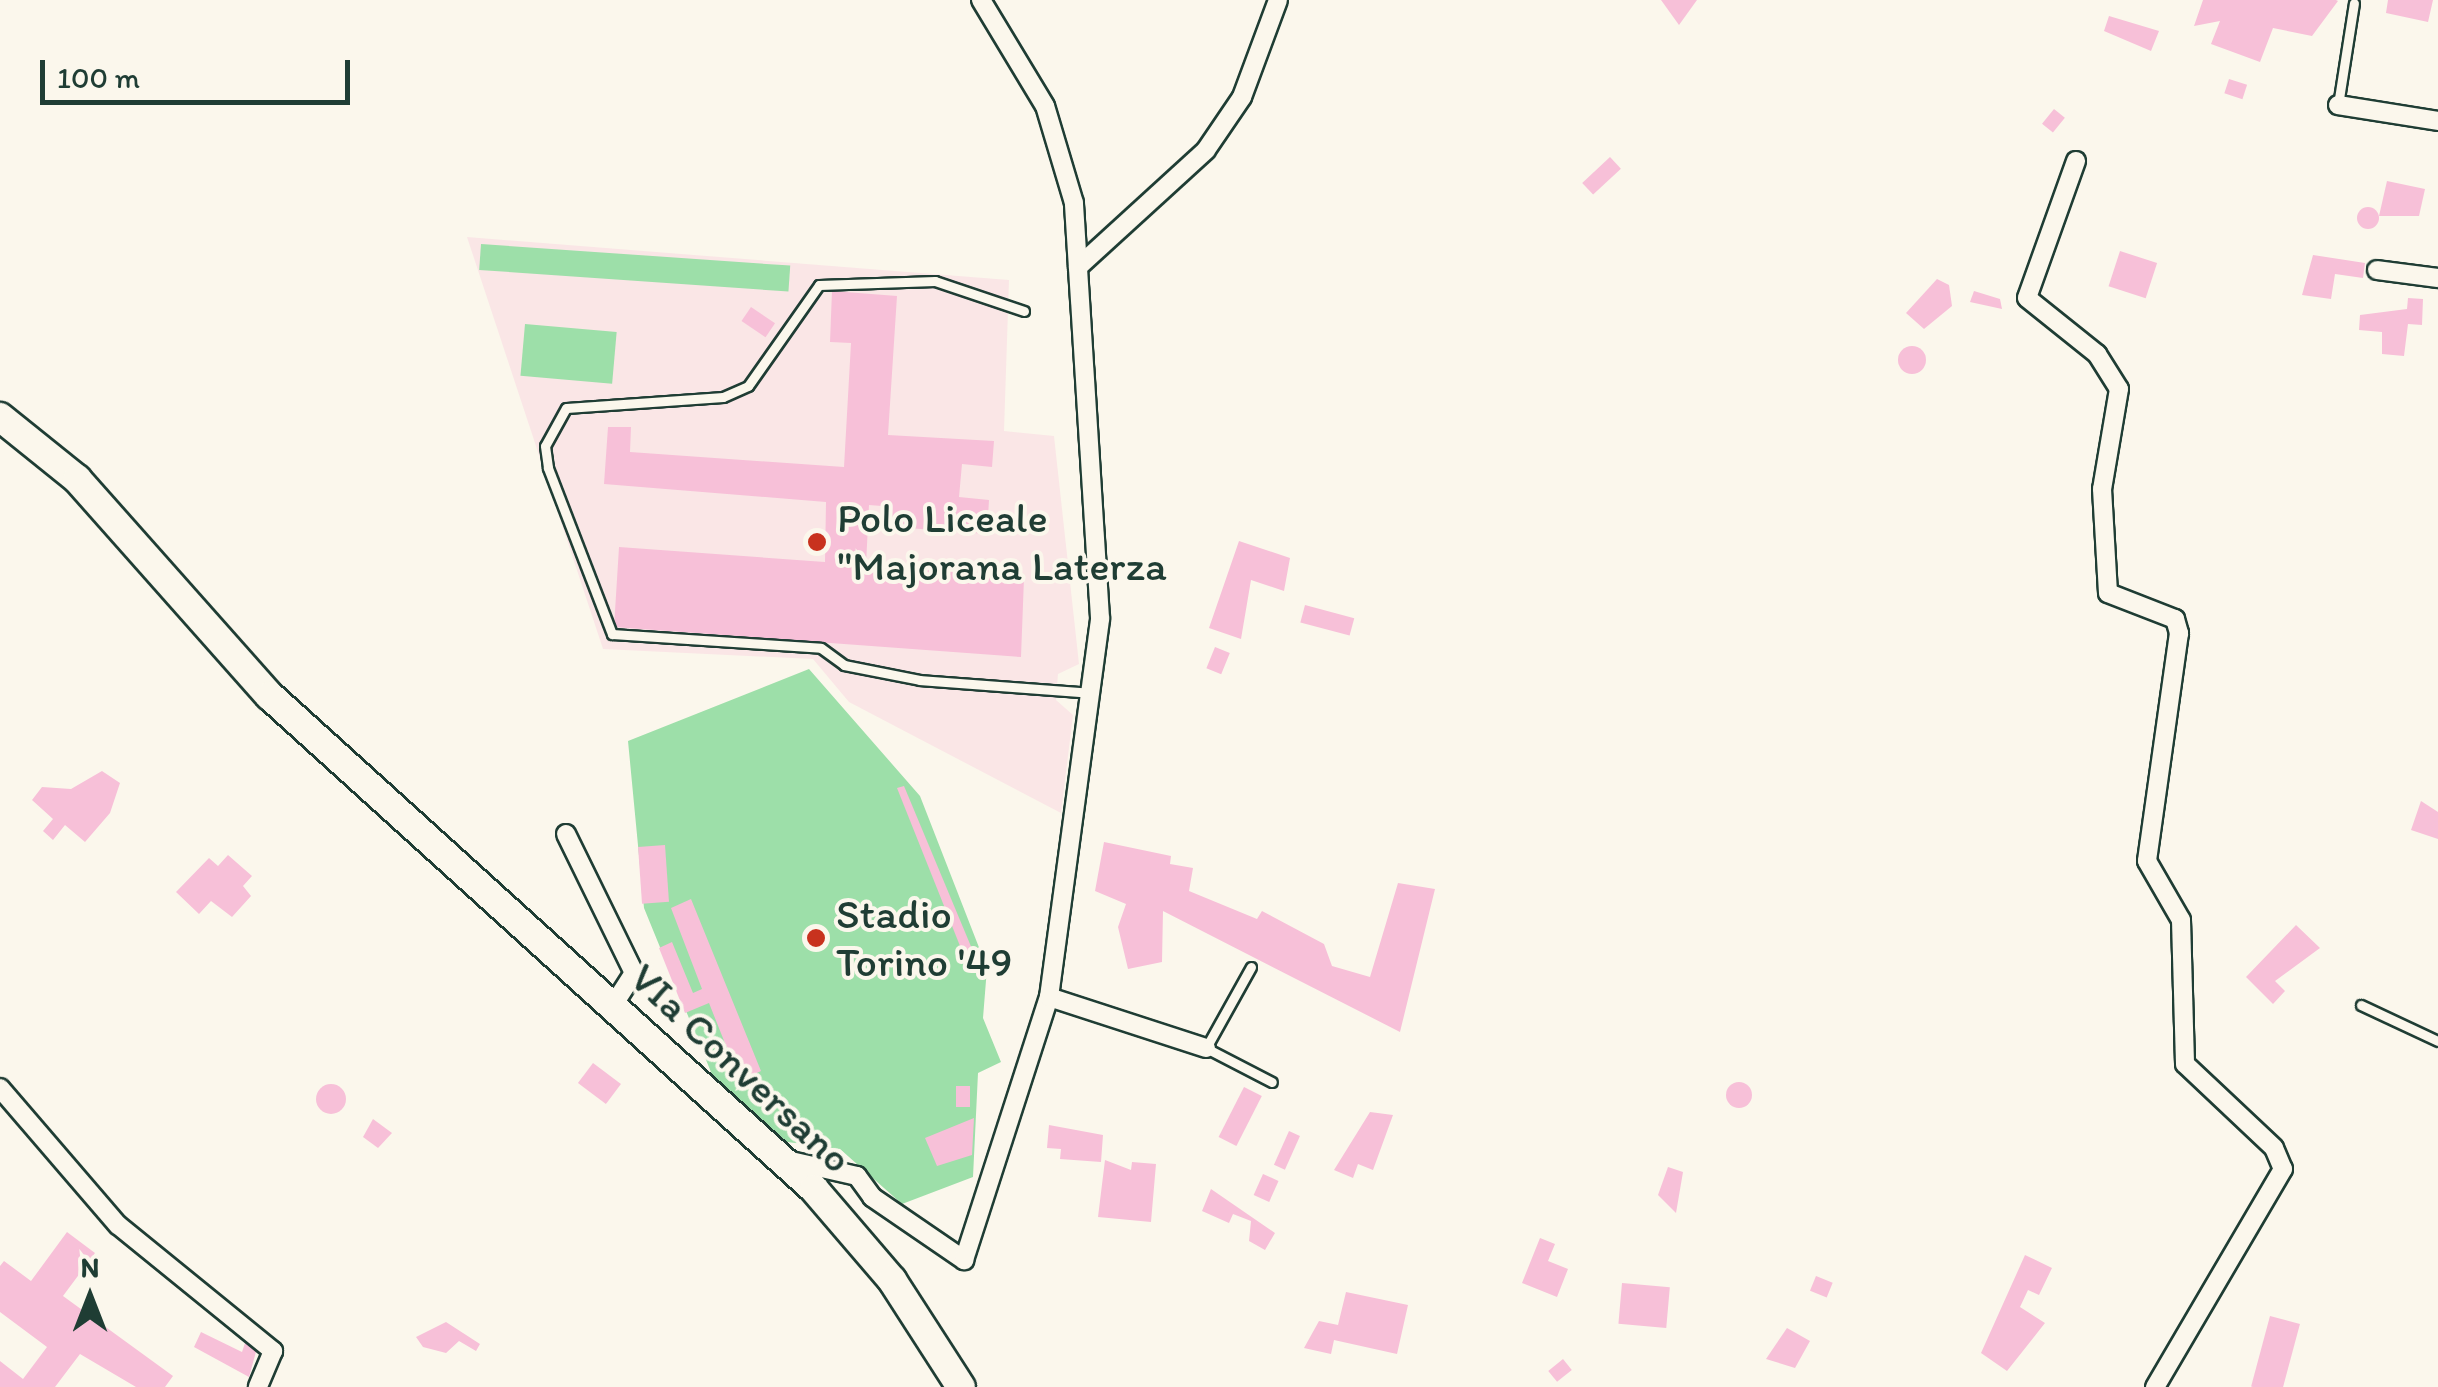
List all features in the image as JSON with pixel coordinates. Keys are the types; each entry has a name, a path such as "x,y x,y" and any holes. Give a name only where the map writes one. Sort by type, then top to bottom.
{"main road":[{"name":"VIa Conversano","path":"0,417 76,479 270,696 614,1004 847,1224 961,1387"}],"street":[{"path":"782,1159 856,1176 872,1197 964,1260 1049,997 1100,618 1076,305 1078,268 1060,141 981,0"},
{"path":"1078,268 1206,150 1242,97 1278,0"},
{"path":"2338,104 2438,121"},
{"path":"2076,161 2027,298 2097,354 2118,389 2102,489 2108,593 2175,619 2179,633 2147,861 2181,920 2185,1064 2274,1148 2283,1169 2155,1387"},
{"path":"2377,270 2438,278"},
{"path":"566,834 634,973 614,1004"},
{"path":"1049,997 1206,1048"},
{"path":"0,1088 118,1225 273,1351 258,1387"}],"lane":[{"path":"2338,104 2354,3"},
{"path":"1024,311 935,281 818,285 748,386 724,397 566,408 545,446 548,468 612,634 821,648 844,665 920,680 1092,693"},
{"path":"1251,967 1206,1048 1272,1082"},
{"path":"2362,1005 2438,1041"}],"shaded area":[{"name":"Polo Liceale \"Majorana Laterza","path":"467,237 1009,280 1004,431 1054,436 1079,664 1058,674 1056,700 1073,715 1061,813 849,702 813,659 603,649"}],"green space":[{"path":"481,244 790,266 788,292 479,270"},
{"path":"525,324 617,332 612,384 520,376"},
{"name":"Stadio Torino '49","path":"809,669 920,796 987,968 983,1018 1001,1062 978,1073 973,1177 902,1204 840,1149 780,1141 713,1077 644,908 628,741"}],"building":[{"path":"1661,0 1697,0 1679,25"},
{"path":"2203,0 2338,1 2312,36 2273,28 2260,62 2211,44 2220,21 2194,26"},
{"path":"2388,0 2433,0 2428,22 2386,13"},
{"path":"2109,16 2159,31 2151,51 2104,31"},
{"path":"2229,79 2247,85 2242,99 2224,93"},
{"path":"2054,109 2065,118 2053,133 2042,124"},
{"path":"1610,157 1621,169 1593,195 1582,183"},
{"path":"2387,181 2425,189 2419,216 2379,216"},
{"path":"2368,207 2376,210 2376,226 2368,229 2360,226 2357,218 2360,210"},
{"path":"2120,251 2157,263 2146,298 2109,286"},
{"path":"2313,255 2365,263 2363,278 2335,274 2331,299 2302,295"},
{"path":"1937,279 1949,285 1952,306 1924,329 1906,313"},
{"path":"832,291 897,296 888,435 994,441 992,467 962,464 959,497 989,500 987,534 881,526 882,506 869,505 866,565 1024,578 1021,657 614,627 619,547 825,562 826,502 604,484 608,427 631,427 630,452 844,467 851,343 830,342"},
{"path":"1974,291 2000,299 2002,309 1970,302"},
{"path":"2408,298 2423,299 2422,325 2408,324 2404,356 2382,354 2382,332 2359,330 2360,315 2407,309"},
{"path":"751,307 775,323 766,337 741,321"},
{"path":"1912,346 1922,350 1926,360 1922,370 1912,374 1902,370 1898,360 1902,350"},
{"path":"1239,541 1290,558 1284,591 1251,580 1241,639 1209,628"},
{"path":"1305,605 1354,618 1350,636 1300,622"},
{"path":"1215,647 1230,653 1221,674 1206,668"},
{"path":"102,771 120,783 110,813 85,842 65,825 53,840 43,831 53,819 32,800 42,787 71,789"},
{"path":"904,786 975,956 966,961 897,788"},
{"path":"2421,801 2438,812 2438,839 2411,830"},
{"path":"1104,842 1171,856 1170,864 1193,868 1189,891 1257,919 1262,911 1324,944 1332,966 1370,977 1398,883 1435,889 1400,1032 1163,911 1162,962 1128,969 1118,927 1126,904 1095,891"},
{"path":"665,845 669,902 642,904 638,847"},
{"path":"228,855 252,876 243,886 251,896 232,917 211,901 199,914 176,892 209,858 218,866"},
{"path":"691,899 761,1071 740,1081 709,1003 685,1013 659,948 672,942 693,993 702,989 671,908"},
{"path":"2296,925 2320,948 2275,981 2285,991 2273,1004 2246,977"},
{"path":"593,1063 621,1084 606,1104 578,1083"},
{"path":"1739,1082 1748,1086 1752,1095 1748,1104 1739,1108 1730,1104 1726,1095 1730,1086"},
{"path":"331,1084 342,1088 346,1099 342,1110 331,1114 320,1110 316,1099 320,1088"},
{"path":"956,1086 970,1086 970,1107 956,1107"},
{"path":"1244,1087 1262,1096 1236,1146 1219,1137"},
{"path":"1370,1112 1393,1115 1373,1170 1358,1164 1353,1178 1334,1170"},
{"path":"974,1118 972,1155 937,1166 925,1138"},
{"path":"373,1119 392,1133 378,1148 363,1137"},
{"path":"1049,1125 1103,1135 1101,1162 1060,1159 1061,1149 1047,1148"},
{"path":"1289,1131 1300,1136 1285,1170 1274,1165"},
{"path":"1105,1160 1131,1170 1132,1162 1156,1164 1151,1222 1098,1217"},
{"path":"1668,1167 1683,1172 1676,1213 1658,1195"},
{"path":"1263,1174 1279,1181 1269,1202 1254,1195"},
{"path":"1211,1189 1275,1233 1265,1250 1249,1241 1251,1221 1233,1214 1229,1223 1202,1211"},
{"path":"67,1232 95,1253 63,1296 173,1376 165,1387 136,1387 80,1354 55,1387 0,1387 0,1361 23,1379 47,1347 0,1312 0,1266 4,1261 31,1281"},
{"path":"1540,1238 1555,1244 1548,1261 1568,1269 1557,1297 1522,1283"},
{"path":"2025,1255 2052,1268 2039,1295 2028,1290 2020,1307 2045,1323 2007,1371 1981,1353"},
{"path":"1816,1276 1833,1283 1827,1298 1810,1291"},
{"path":"1622,1283 1670,1287 1666,1328 1618,1324"},
{"path":"1346,1292 1408,1305 1397,1354 1334,1340 1331,1354 1304,1348 1319,1321 1338,1325"},
{"path":"2270,1316 2300,1324 2283,1387 2251,1387"},
{"path":"446,1322 480,1344 476,1351 459,1341 446,1353 423,1347 416,1337"},
{"path":"1787,1328 1810,1341 1795,1368 1766,1359"},
{"path":"201,1332 242,1352 245,1343 257,1348 249,1377 194,1347"},
{"path":"1563,1359 1572,1370 1557,1382 1548,1371"}],"place":[{"name":"Polo Liceale \"Majorana Laterza","path":"817,542"},
{"name":"Stadio Torino '49","path":"816,938"}]}
